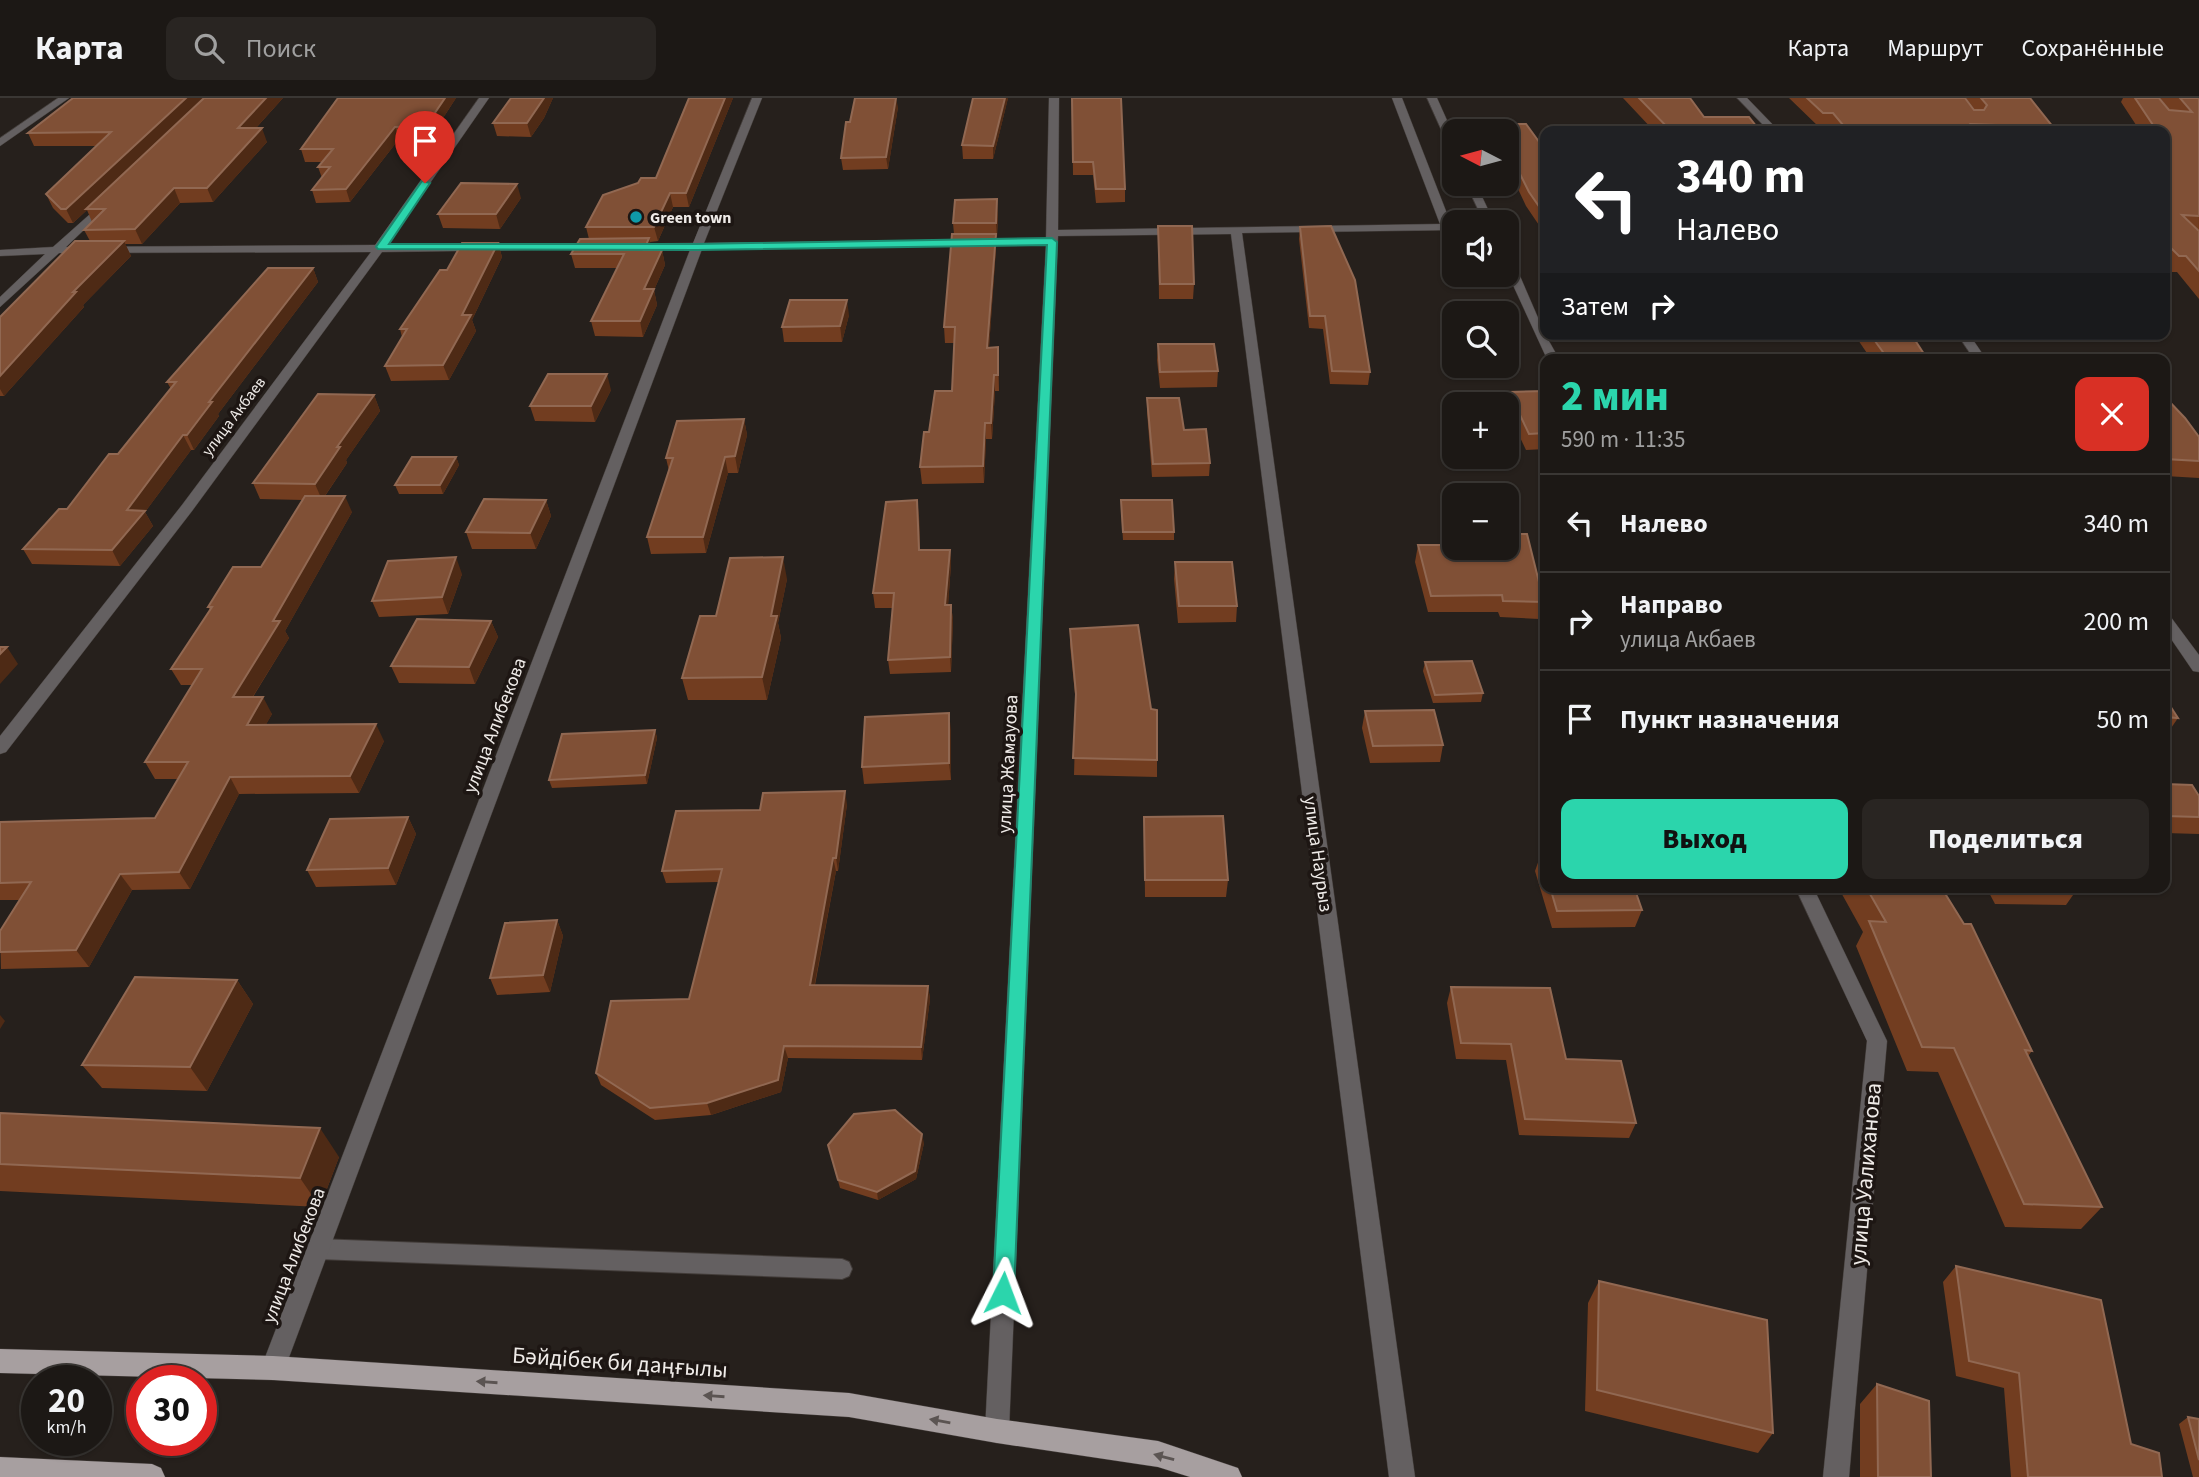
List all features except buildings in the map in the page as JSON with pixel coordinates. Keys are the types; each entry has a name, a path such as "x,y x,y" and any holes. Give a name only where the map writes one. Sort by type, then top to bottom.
{"main road":[{"name":"Бәйдібек би даңғылы","path":"0,1361 273,1368 849,1405 997,1431 1158,1454 1229,1477"},
{"path":"0,1470 152,1477"}],"street":[{"path":"0,143 64,98"},
{"name":"улица Акбаев","path":"0,748 113,606 382,247 484,98"},
{"name":"улица Алибекова","path":"273,1368 697,247 757,98"},
{"name":"улица Жамауова","path":"997,1431 1052,237 1054,98"},
{"path":"1396,98 1444,210"},
{"path":"1432,98 1442,120"},
{"path":"1742,98 1769,126"},
{"path":"0,303 116,193"},
{"path":"0,253 57,250 382,247 697,247 1236,230 1442,227"},
{"name":"улица Наурыз","path":"1236,230 1402,1477"},
{"path":"1519,286 1540,331"},
{"path":"2170,626 2199,667"},
{"name":"улица Уалиханова","path":"1807,893 1877,1041 1836,1477"}],"lane":[{"path":"318,1249 842,1269"}],"place":[{"name":"Green town","path":"636,217"}],"route":[{"path":"425,183 382,247 697,247 1052,242 1003,1293"}]}
